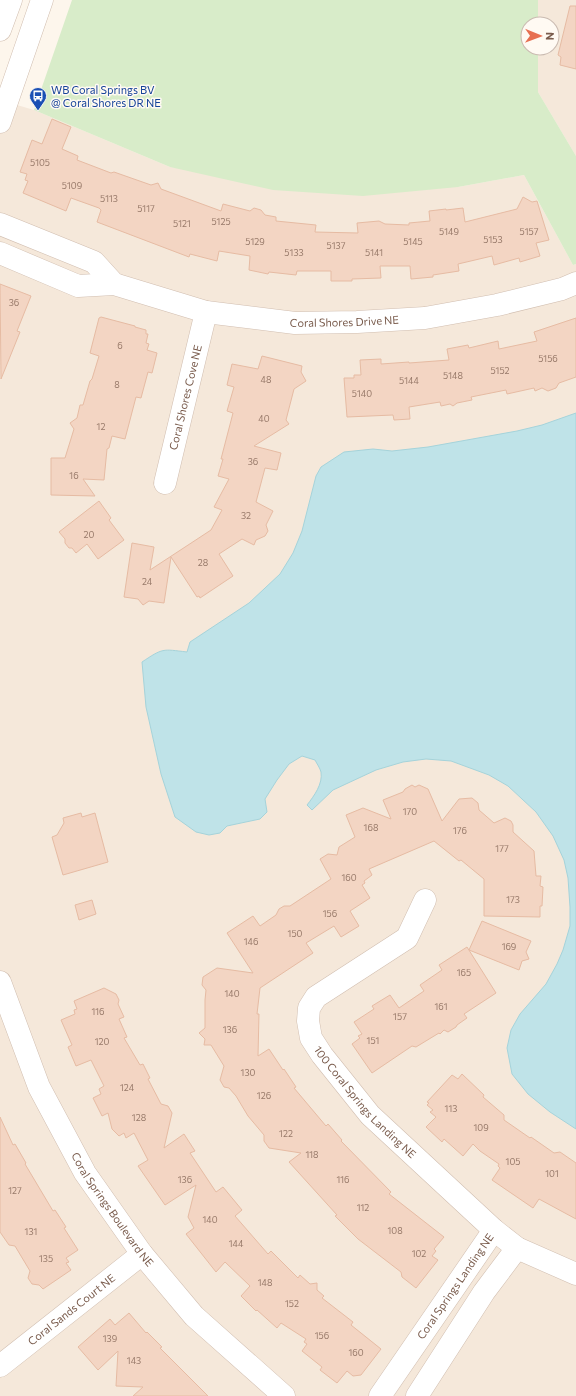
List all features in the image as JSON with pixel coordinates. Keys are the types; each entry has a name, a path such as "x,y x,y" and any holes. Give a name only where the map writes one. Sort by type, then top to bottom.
{"street":[{"path":"0,30 11,0"},
{"path":"0,122 42,0"},
{"path":"0,224 94,262 114,284"},
{"name":"Coral Shores Drive NE","path":"0,253 78,286 114,284 206,312 295,323 358,322 424,318 497,305 562,289 576,283"},
{"name":"Coral Shores Cove NE","path":"165,483 206,312"},
{"name":"100 Coral Springs Landing NE","path":"425,900 407,938 316,997 309,1008 308,1021 311,1038 322,1055 370,1115 494,1230"},
{"name":"Coral Springs Boulevard NE","path":"0,982 39,1087 85,1173 142,1254 194,1316 284,1396"},
{"name":"Coral Springs Landing NE","path":"380,1396 494,1230 517,1248 576,1274"},
{"path":"417,1396 484,1292 517,1248"},
{"name":"Coral Sands Court NE","path":"0,1366 142,1254"}],"shaded area":[{"path":"538,0 576,0 576,156 538,92 538,56 560,56 560,16 538,16"},
{"path":"0,100 34,110 170,167 458,187 524,175 573,265 576,264 576,1396 0,1396"}],"green space":[{"path":"72,0 538,0 538,16 520,16 520,56 538,56 538,92 576,156 576,264 573,265 524,175 458,187 363,196 273,190 170,167 34,110"}],"water":[{"path":"576,413 576,1129 550,1112 528,1094 512,1074 507,1048 511,1030 520,1014 546,984 557,964 570,926 568,878 564,860 553,836 536,812 508,786 489,775 451,761 426,759 403,762 376,770 333,790 312,810 307,805 315,794 321,781 321,772 315,760 302,756 289,764 277,780 265,799 267,812 260,819 227,826 220,833 209,835 196,832 175,817 161,774 146,707 142,662 154,654 167,650 187,652 190,642 249,603 280,574 293,553 302,531 316,476 321,467 344,452 373,449 392,451 428,447 517,431 542,425"}],"building":[{"path":"570,6 576,6 576,69 560,65 560,47"},
{"path":"52,119 71,127 62,149 78,156 77,160 111,173 114,172 151,185 158,183 161,189 221,211 223,204 250,211 254,208 261,210 265,215 276,217 276,221 316,225 315,232 358,233 357,223 379,221 385,224 409,225 409,223 430,221 429,211 446,209 463,208 465,222 517,209 523,197 532,202 537,201 549,240 536,243 540,256 520,262 519,258 494,265 492,256 458,264 459,271 433,275 433,277 411,279 410,266 380,266 381,278 352,279 352,281 331,281 331,271 297,271 296,275 269,272 268,274 249,270 250,256 219,251 217,261 190,254 189,257 97,222 101,210 99,208 71,198 66,211 23,193 28,181 25,180 27,174 20,172 32,140 42,144"},
{"path":"0,284 31,296 17,331 20,332 1,379"},
{"path":"101,317 146,330 146,334 148,334 146,343 149,344 147,350 157,353 152,373 148,372 141,398 136,397 125,439 112,436 109,448 107,449 104,480 83,479 95,496 51,495 51,458 65,458 74,429 70,423 77,418 80,405 83,405 99,356 90,353 99,318"},
{"path":"576,318 576,377 559,383 556,388 548,391 542,388 535,391 534,388 507,394 506,390 471,397 472,400 457,403 453,406 450,404 441,406 440,402 409,407 410,419 394,420 393,415 347,417 344,378 354,378 354,375 361,375 360,360 381,359 381,364 449,360 447,349 468,345 469,348 498,341 499,349 537,341 534,332"},
{"path":"262,356 302,366 301,372 306,381 294,389 286,420 289,424 254,446 281,453 277,470 265,468 256,502 273,511 266,525 268,531 265,536 256,540 254,545 242,539 219,554 233,576 200,598 199,596 197,597 171,557 164,603 149,601 143,605 138,599 124,597 132,543 154,547 150,570 211,530 222,510 214,507 229,479 218,476 233,413 227,411 234,387 227,385 232,364 258,369"},
{"path":"99,501 111,518 109,520 124,540 98,559 87,544 76,553 72,548 69,548 65,543 65,539 59,532"},
{"path":"412,785 415,787 419,785 428,789 442,821 459,799 472,798 478,803 479,810 494,823 505,818 511,821 513,825 513,832 534,851 536,876 541,876 540,886 543,887 540,917 484,916 484,879 461,860 459,861 434,841 369,869 372,875 364,881 365,883 362,885 370,898 350,911 359,926 341,937 334,926 306,943 313,953 260,988 257,1014 259,1014 258,1056 269,1049 296,1087 294,1088 326,1126 328,1124 342,1140 341,1141 391,1192 389,1194 444,1237 434,1249 436,1251 432,1256 438,1260 416,1288 402,1277 401,1272 358,1239 335,1216 337,1215 289,1162 301,1153 269,1148 264,1141 264,1135 248,1116 236,1096 229,1088 224,1087 220,1080 224,1066 211,1045 204,1045 205,1039 199,1033 205,1028 206,990 202,985 203,977 217,968 253,973 227,933 253,916 260,926 276,915 279,909 284,906 290,906 331,879 320,859 328,854 337,855 339,847 355,837 346,815 363,808 391,819 383,800 403,792"},
{"path":"81,813 82,817 95,813 108,862 63,875 52,837 57,835 64,823 63,818"},
{"path":"92,900 96,914 79,920 75,905"},
{"path":"482,921 531,941 526,952 529,959 522,961 519,970 469,950"},
{"path":"467,947 496,993 464,1014 467,1018 456,1027 448,1032 444,1030 440,1034 439,1033 416,1047 412,1046 372,1073 352,1044 360,1038 358,1036 362,1034 354,1022 374,1009 372,1006 390,995 399,1008 424,991 420,985 442,970 439,965"},
{"path":"104,988 116,994 119,1000 118,1004 124,1017 119,1019 127,1037 124,1038 140,1065 143,1064 150,1078 148,1079 161,1104 168,1106 172,1113 164,1148 184,1134 195,1151 190,1153 216,1192 223,1187 242,1210 235,1216 268,1254 271,1251 298,1278 300,1275 310,1284 317,1283 317,1290 324,1296 322,1298 353,1322 351,1325 381,1349 361,1375 353,1376 347,1371 337,1383 320,1370 322,1367 302,1351 307,1344 304,1342 306,1339 281,1323 277,1328 257,1310 256,1311 241,1296 250,1286 225,1262 216,1272 186,1234 194,1228 188,1217 196,1185 165,1205 138,1166 148,1160 134,1133 126,1138 124,1133 119,1136 112,1129 108,1113 102,1116 93,1098 101,1094 99,1089 104,1086 91,1060 76,1066 68,1047 72,1045 61,1020 75,1014 74,1010 77,1009 74,1001"},
{"path":"462,1074 484,1095 483,1097 504,1115 504,1120 554,1153 560,1152 576,1163 576,1219 539,1199 533,1208 492,1180 500,1168 498,1166 499,1164 480,1151 473,1144 463,1156 444,1139 442,1142 426,1127 436,1117 430,1112 433,1110 427,1105 429,1103 427,1102 452,1075 458,1079"},
{"path":"0,1117 13,1145 15,1144 26,1163 25,1164 53,1211 55,1210 66,1227 64,1228 78,1250 66,1258 69,1262 66,1263 71,1270 43,1289 39,1285 32,1284 28,1278 30,1271 15,1246 9,1245 0,1232"},
{"path":"129,1313 146,1333 147,1332 162,1347 160,1348 208,1396 133,1396 143,1387 116,1386 118,1351 98,1370 78,1347 110,1319 115,1325"}],"place":[{"name":"WB Coral Springs BV @ Coral Shores DR NE","path":"38,111"}]}
